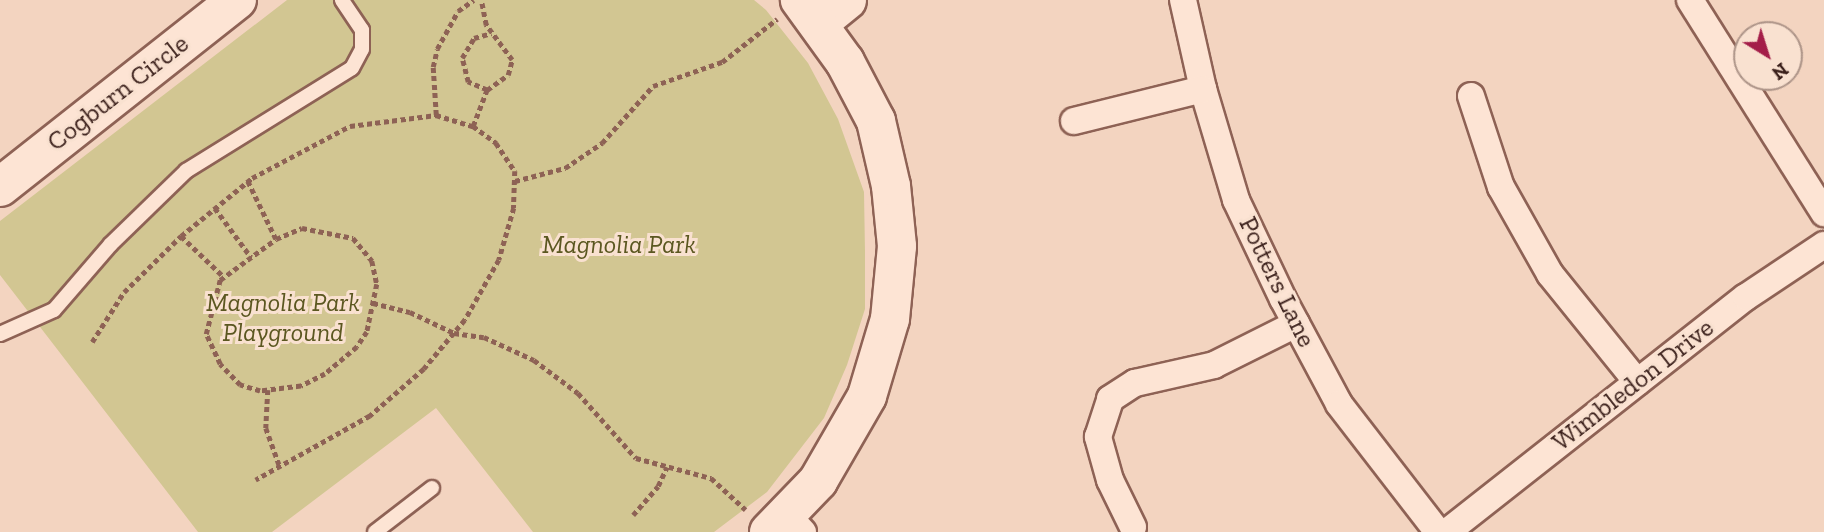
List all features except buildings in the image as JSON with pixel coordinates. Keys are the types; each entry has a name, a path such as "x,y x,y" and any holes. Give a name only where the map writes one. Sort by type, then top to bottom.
{"street":[{"name":"Cogburn Circle","path":"0,187 237,0"},
{"name":"Potters Lane","path":"1183,0 1203,89 1236,200 1339,404 1438,532"},
{"path":"1690,0 1824,214"},
{"path":"777,524 837,454 867,397 890,319 897,246 891,186 876,121 811,10"},
{"path":"1073,121 1203,89"},
{"path":"1471,96 1501,187 1550,274 1637,382"},
{"name":"Wimbledon Drive","path":"1447,532 1746,297 1824,245"},
{"path":"1133,527 1110,480 1098,437 1110,399 1135,383 1213,365 1297,324"}],"lane":[{"path":"0,334 54,310 111,244 186,172 352,68 362,49 362,30 342,0"},
{"path":"375,532 432,488"}],"path":[{"path":"436,115 433,67 437,48 458,11 474,0"},
{"path":"473,126 486,90 508,75 512,60 491,33 481,0"},
{"path":"515,181 565,168 602,143 653,86 722,62 811,10"},
{"path":"486,90 467,82 462,58 474,38 491,33"},
{"path":"92,342 124,292 180,236 248,181 350,126 436,115 473,126 496,144 515,171 514,208 499,260 454,333 424,369 370,416 256,480"},
{"path":"248,181 276,239"},
{"path":"215,208 251,257"},
{"path":"302,228 353,238 372,261 377,284 367,332 357,347 325,374 302,386 268,390 240,385 220,364 206,334 224,277 276,239 302,228"},
{"path":"180,236 224,277"},
{"path":"373,303 410,312 454,333 484,337 534,360 578,393 636,458 711,478 777,524"},
{"path":"268,390 266,428 280,467"},
{"path":"633,515 658,486 667,467"}],"green space":[{"name":"Magnolia Park","path":"287,0 754,0 766,10 808,63 838,119 864,192 865,252 865,309 847,365 824,418 767,492 714,532 533,532 436,408 272,532 198,532 0,275 0,221"}],"park label":[{"name":"Magnolia Park Playground","path":"283,318"}]}
